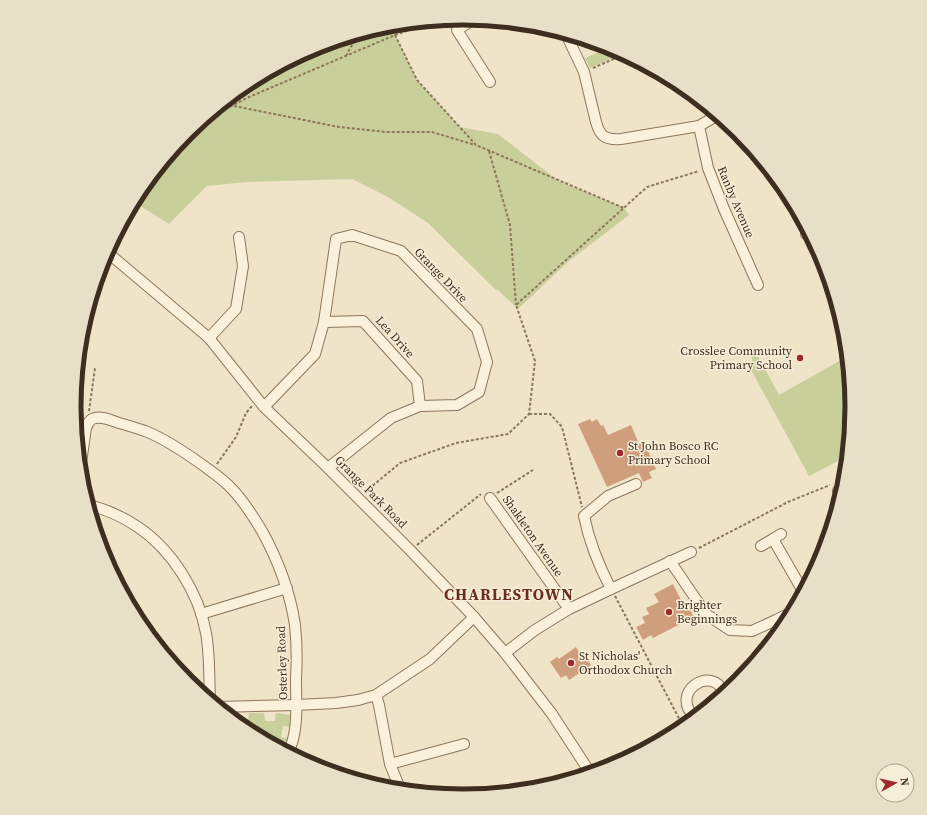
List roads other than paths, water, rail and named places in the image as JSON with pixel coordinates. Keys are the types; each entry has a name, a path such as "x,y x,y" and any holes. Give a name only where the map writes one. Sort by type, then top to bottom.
{"street":[{"path":"465,25 457,30 490,82"},
{"path":"570,40 584,72 598,129 604,136 613,139 621,139 699,126 713,117"},
{"name":"Ranby Avenue","path":"699,126 708,168 724,209 758,285"},
{"name":"Grange Drive","path":"261,403 315,354 324,322 336,239 352,235 401,251 477,330 487,362 479,392 457,405 420,406 391,418 328,468"},
{"path":"209,338 236,309 243,266 239,237"},
{"name":"Grange Park Road","path":"112,256 209,338 261,403 410,550 474,617 505,653 552,714 588,769"},
{"name":"Lea Drive","path":"324,322 363,321 417,381 420,406"},
{"name":"Osterley Road","path":"83,448 88,423 91,420 98,418 104,418 145,431 175,446 212,472 228,485 245,505 262,530 276,558 287,588 295,624 297,646 296,705 295,730 290,749"},
{"path":"610,588 587,532 584,516 608,496 636,484"},
{"name":"Shakleton Avenue","path":"490,498 569,609"},
{"path":"94,507 118,515 138,527 152,538 166,552 189,584 201,614 206,633 210,694"},
{"path":"761,546 777,536 802,587"},
{"path":"505,653 535,630 569,609 610,588 691,552"},
{"path":"670,562 706,614 730,630 752,630 785,616"},
{"path":"201,614 287,588"},
{"path":"226,707 336,703 358,700 376,695 430,659 474,617"},
{"path":"691,714 686,701 690,689 695,684 707,680 719,685 722,689"},
{"path":"376,695 390,764 398,784"},
{"path":"390,764 464,744"}],"place":[{"name":"Crosslee Community Primary School","path":"800,358"},
{"name":"St John Bosco RC Primary School","path":"620,453"},
{"name":"Brighter Beginnings","path":"669,612"},
{"name":"St Nicholas' Orthodox Church","path":"571,663"}],"district":[{"name":"CHARLESTOWN","path":"509,594"}]}
